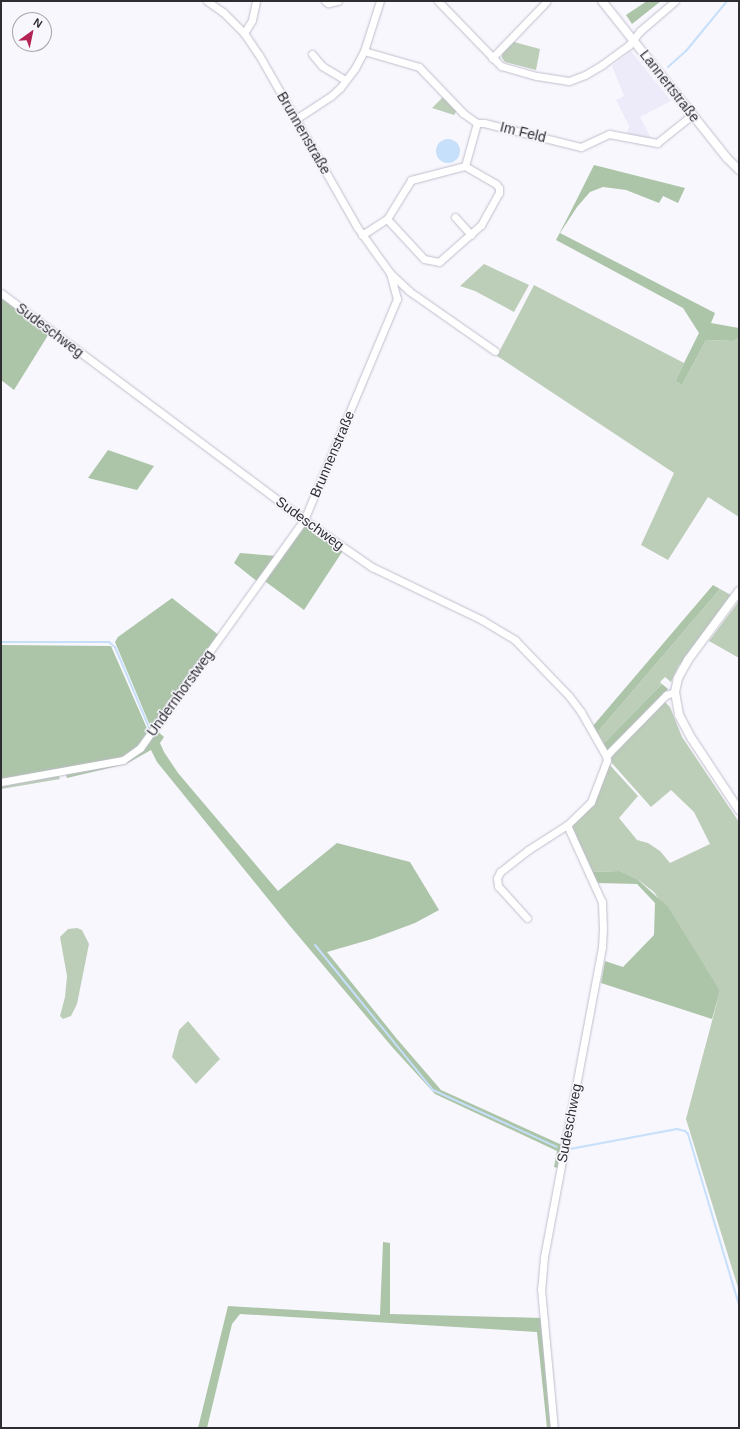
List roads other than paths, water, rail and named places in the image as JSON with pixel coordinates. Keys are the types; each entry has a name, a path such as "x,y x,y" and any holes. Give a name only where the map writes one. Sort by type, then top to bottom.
{"street":[{"name":"Brunnenstraße","path":"207,1 223,12 244,33 259,55 362,235 390,273 409,292 495,351"},
{"path":"244,33 252,20 256,1"},
{"path":"325,1 328,3 338,1"},
{"path":"296,119 331,96 355,68 364,51 380,1"},
{"path":"438,1 501,66 513,71 569,81 585,75 629,45 633,39 675,1"},
{"name":"Lannertstraße","path":"602,1 692,115 739,170"},
{"path":"492,58 546,2"},
{"path":"364,51 419,67 463,113 477,124 465,166"},
{"path":"312,54 322,66 346,80"},
{"name":"Im Feld","path":"477,124 484,123 581,147 609,134 657,143 692,115"},
{"path":"362,235 387,219 411,180 465,166 496,184 499,188 499,193 481,225 439,262 424,259 387,219"},
{"path":"455,217 471,235"},
{"name":"Brunnenstraße","path":"304,520 396,299 390,273"},
{"path":"396,299 403,293 409,292"},
{"name":"Sudeschweg","path":"1,293 304,520 372,567 482,620 515,640 569,696 581,712 606,756"},
{"name":"Undernhorstweg","path":"1,782 123,760 140,748 304,520"},
{"path":"739,591 688,660 678,678 674,692 679,714 692,739 739,810"},
{"path":"527,918 498,886 497,878 500,872 528,850 567,825 591,802 607,760 606,756 666,694 674,692"},
{"name":"Sudeschweg","path":"554,1428 541,1289 544,1257 602,947 603,928 602,902 567,825"}],"water":[{"path":"448,139 457,142 460,151 457,160 448,163 439,160 436,151 439,142"}],"waterway":[{"path":"668,67 686,51 727,1"},
{"path":"1,642 109,642 115,647 150,730"},
{"path":"315,945 433,1090 557,1147"},
{"path":"570,1149 677,1129 685,1131 688,1134 739,1305"}]}
